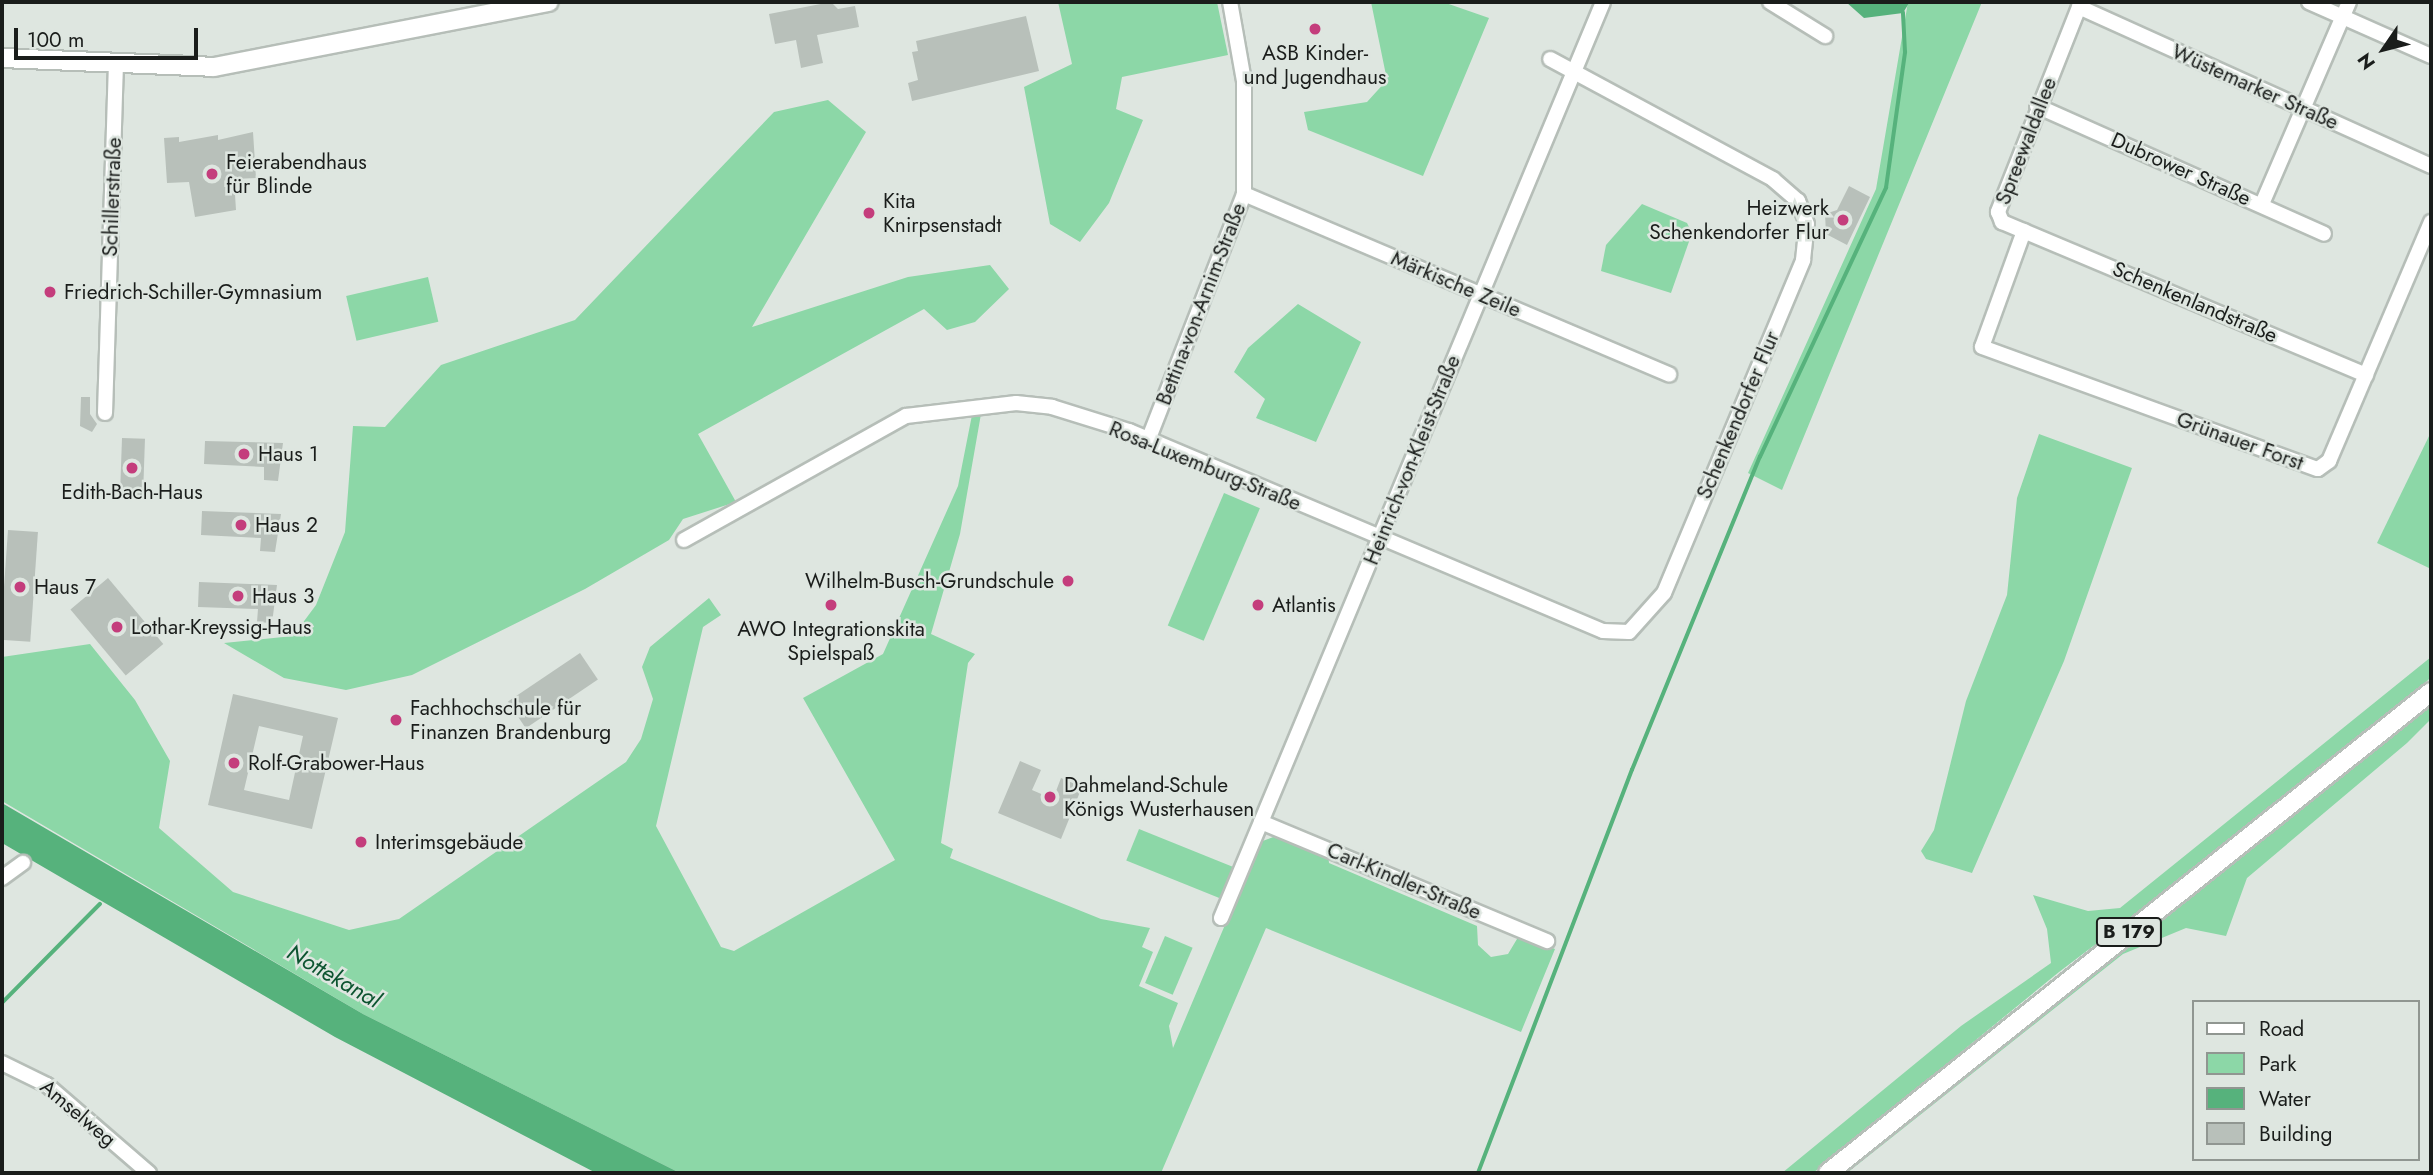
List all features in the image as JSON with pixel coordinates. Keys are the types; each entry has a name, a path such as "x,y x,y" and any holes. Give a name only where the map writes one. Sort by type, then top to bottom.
{"main road":[{"path":"2,58 116,65 228,65 549,2"},
{"name":"B 179","path":"1828,1173 2431,692"}],"street":[{"name":"Bettina-von-Arnim-Straße","path":"1149,438 1244,194 1244,81 1230,2"},
{"name":"Heinrich-von-Kleist-Straße","path":"1221,918 1603,2"},
{"path":"1770,2 1825,36"},
{"path":"2309,2 2431,57"},
{"path":"2262,204 2350,2"},
{"name":"Spreewaldallee","path":"1982,347 2024,231 2002,222 1998,212 2037,106 2080,4"},
{"name":"Wüstemarker Straße","path":"2080,4 2431,166"},
{"name":"Schenkendorfer Flur","path":"1379,537 1616,635 1635,628 1655,607 1683,547 1803,260 1807,224 1798,201 1773,179 1550,59"},
{"name":"Schillerstraße","path":"105,413 116,65"},
{"name":"Dubrower Straße","path":"2037,106 2262,204 2324,234"},
{"name":"Märkische Zeile","path":"1244,194 1669,374"},
{"name":"Grünauer Forst","path":"1982,347 2318,470 2329,461 2431,222"},
{"name":"Schenkenlandstraße","path":"2024,231 2365,375"},
{"name":"Rosa-Luxemburg-Straße","path":"684,540 918,412 978,404 1040,406 1149,438 1379,537"},
{"name":"Carl-Kindler-Straße","path":"1261,822 1547,941"},
{"path":"2,878 23,863"},
{"name":"Amselweg","path":"2,1063 19,1067 47,1085 149,1173"}],"green space":[{"path":"1058,2 1217,2 1228,55 1122,77 1116,109 1143,120 1109,203 1080,242 1050,224 1024,87 1072,64"},
{"path":"1371,2 1443,2 1489,18 1423,176 1308,130 1304,112 1367,102 1387,80"},
{"path":"1908,2 1982,2 1782,490 1748,473 1876,189"},
{"path":"828,100 866,132 752,327 908,277 990,265 1009,289 975,322 947,330 924,309 698,434 736,502 683,519 669,540 585,589 412,675 346,690 284,678 224,643 293,636 316,605 345,532 353,426 385,427 441,365 575,320 774,112"},
{"path":"1642,204 1687,223 1692,233 1671,293 1601,271 1606,245"},
{"path":"428,277 438,322 357,341 346,296"},
{"path":"1298,304 1361,342 1316,442 1256,418 1265,399 1234,372 1248,348"},
{"path":"981,414 960,534 931,634 975,654 968,663 941,843 953,849 950,858 1101,919 1150,928 1142,947 1153,952 1139,986 1178,1003 1169,1026 1173,1048 1260,842 1281,834 1328,853 1329,863 1477,926 1478,945 1491,957 1508,954 1520,934 1555,949 1521,1032 1266,928 1161,1173 680,1173 363,1014 2,801 2,657 90,644 135,700 170,761 159,828 233,892 349,930 399,919 626,762 641,739 653,699 642,667 650,647 709,598 721,615 703,627 656,826 721,947 734,951 895,860 803,698 883,654 958,486 972,415"},
{"path":"2431,432 2431,569 2377,543"},
{"path":"2039,434 2132,468 2064,661 1972,873 1926,859 1921,851 1934,830 1966,701 2007,595 2017,498"},
{"path":"1224,493 1260,508 1204,641 1168,626"},
{"path":"2431,657 2431,677 2425,683 2270,812 2059,972 1813,1173 1782,1173 1961,1026 2051,963 2047,929 2033,895 2088,911 2120,908"},
{"path":"2431,698 2431,719 2407,743 2247,878 2226,936 2186,928 2123,954 1847,1173 1839,1173"},
{"path":"1139,829 1234,868 1222,899 1126,861"},
{"path":"1165,936 1193,948 1173,995 1145,983"}],"water":[{"path":"1846,2 1909,3 1903,13 1864,18"},
{"path":"2,803 363,1014 680,1173 596,1173 335,1037 2,843"}],"building":[{"path":"831,2 838,9 855,6 859,27 817,35 823,63 801,68 796,40 775,44 769,14"},
{"path":"1026,16 1039,71 912,101 908,83 918,80 912,52 918,51 916,41"},
{"name":"Feierabendhaus für Blinde","path":"253,132 256,178 234,179 236,210 195,217 189,182 167,183 164,138 179,137 179,142 218,135 218,140"},
{"name":"Heizwerk Schenkendorfer Flur","path":"1849,186 1870,197 1847,245 1826,234 1825,214 1837,210"},
{"path":"81,397 90,397 90,414 97,424 92,432 80,426"},
{"name":"Edith-Bach-Haus","path":"122,438 145,439 143,499 120,498"},
{"name":"Haus 1","path":"205,441 283,443 278,481 264,480 264,467 204,464"},
{"name":"Haus 2","path":"202,511 281,514 275,552 260,551 261,538 201,535"},
{"name":"Haus 7","path":"8,530 38,532 30,642 2,640"},
{"name":"Lothar-Kreyssig-Haus","path":"108,578 163,644 126,675 70,609"},
{"name":"Haus 3","path":"199,582 277,585 272,623 257,622 258,609 198,607"},
{"path":"580,653 598,680 526,728 508,702"},
{"name":"Rolf-Grabower-Haus","path":"233,694 338,718 312,829 208,805","holes":["259,726 303,736 289,800 244,790"]},
{"path":"1020,761 1041,770 1032,790 1053,799 1061,778 1082,787 1061,839 998,813"}],"waterway":[{"path":"1478,1173 1632,770 1760,457 1886,188 1905,52 1903,13"},
{"path":"2,1003 100,904"}],"place":[{"name":"ASB Kinder- und Jugendhaus","path":"1315,29"},
{"name":"Feierabendhaus für Blinde","path":"212,174"},
{"name":"Kita Knirpsenstadt","path":"869,213"},
{"name":"Heizwerk Schenkendorfer Flur","path":"1843,220"},
{"name":"Friedrich-Schiller-Gymnasium","path":"50,292"},
{"name":"Haus 1","path":"244,454"},
{"name":"Edith-Bach-Haus","path":"132,468"},
{"name":"Haus 2","path":"241,525"},
{"name":"Wilhelm-Busch-Grundschule","path":"1068,581"},
{"name":"Haus 7","path":"20,587"},
{"name":"Haus 3","path":"238,596"},
{"name":"AWO Integrationskita Spielspaß","path":"831,605"},
{"name":"Atlantis","path":"1258,605"},
{"name":"Lothar-Kreyssig-Haus","path":"117,627"},
{"name":"Fachhochschule für Finanzen Brandenburg","path":"396,720"},
{"name":"Rolf-Grabower-Haus","path":"234,763"},
{"name":"Dahmeland-Schule Königs Wusterhausen","path":"1050,797"},
{"name":"Interimsgebäude","path":"361,842"}],"water label":[{"name":"Nottekanal","path":"334,976"}]}
